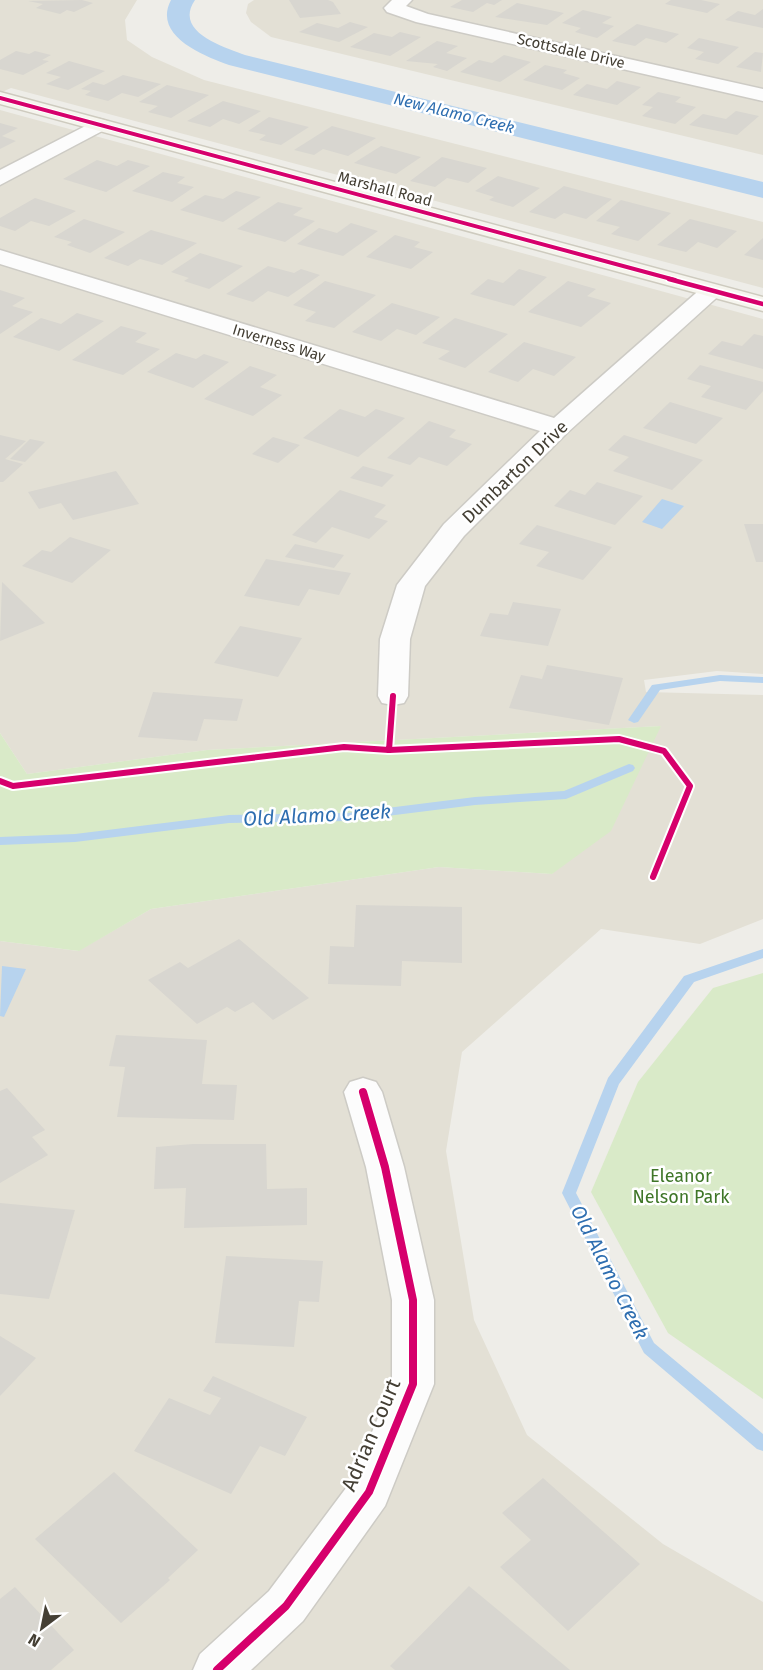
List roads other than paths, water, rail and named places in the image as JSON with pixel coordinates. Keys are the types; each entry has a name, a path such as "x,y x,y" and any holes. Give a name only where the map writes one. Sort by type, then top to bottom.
{"street":[{"name":"Scottsdale Drive","path":"402,0 393,8 423,18 763,95"},
{"name":"Marshall Road","path":"0,98 763,304"},
{"path":"0,179 99,125"},
{"name":"Inverness Way","path":"0,257 558,428"},
{"name":"Dumbarton Drive","path":"393,696 395,639 411,585 454,530 558,428 712,291"},
{"name":"Adrian Court","path":"217,1670 286,1606 369,1492 413,1384 413,1300 385,1167 363,1092"}],"water":[{"path":"662,499 684,506 662,529 642,522"},
{"path":"2,966 26,969 4,1017 0,1016"}],"waterway":[{"name":"New Alamo Creek","path":"184,0 180,3 179,16 187,35 204,47 237,60 763,190"},
{"name":"Old Alamo Creek","path":"634,720 656,687 720,678 763,680"},
{"name":"Old Alamo Creek","path":"0,841 75,838 229,819 347,817 475,801 566,795 629,768"},
{"name":"Old Alamo Creek","path":"763,953 689,979 613,1082 569,1193 649,1348 763,1444"}],"park label":[{"name":"Eleanor Nelson Park","path":"681,1186"}]}
